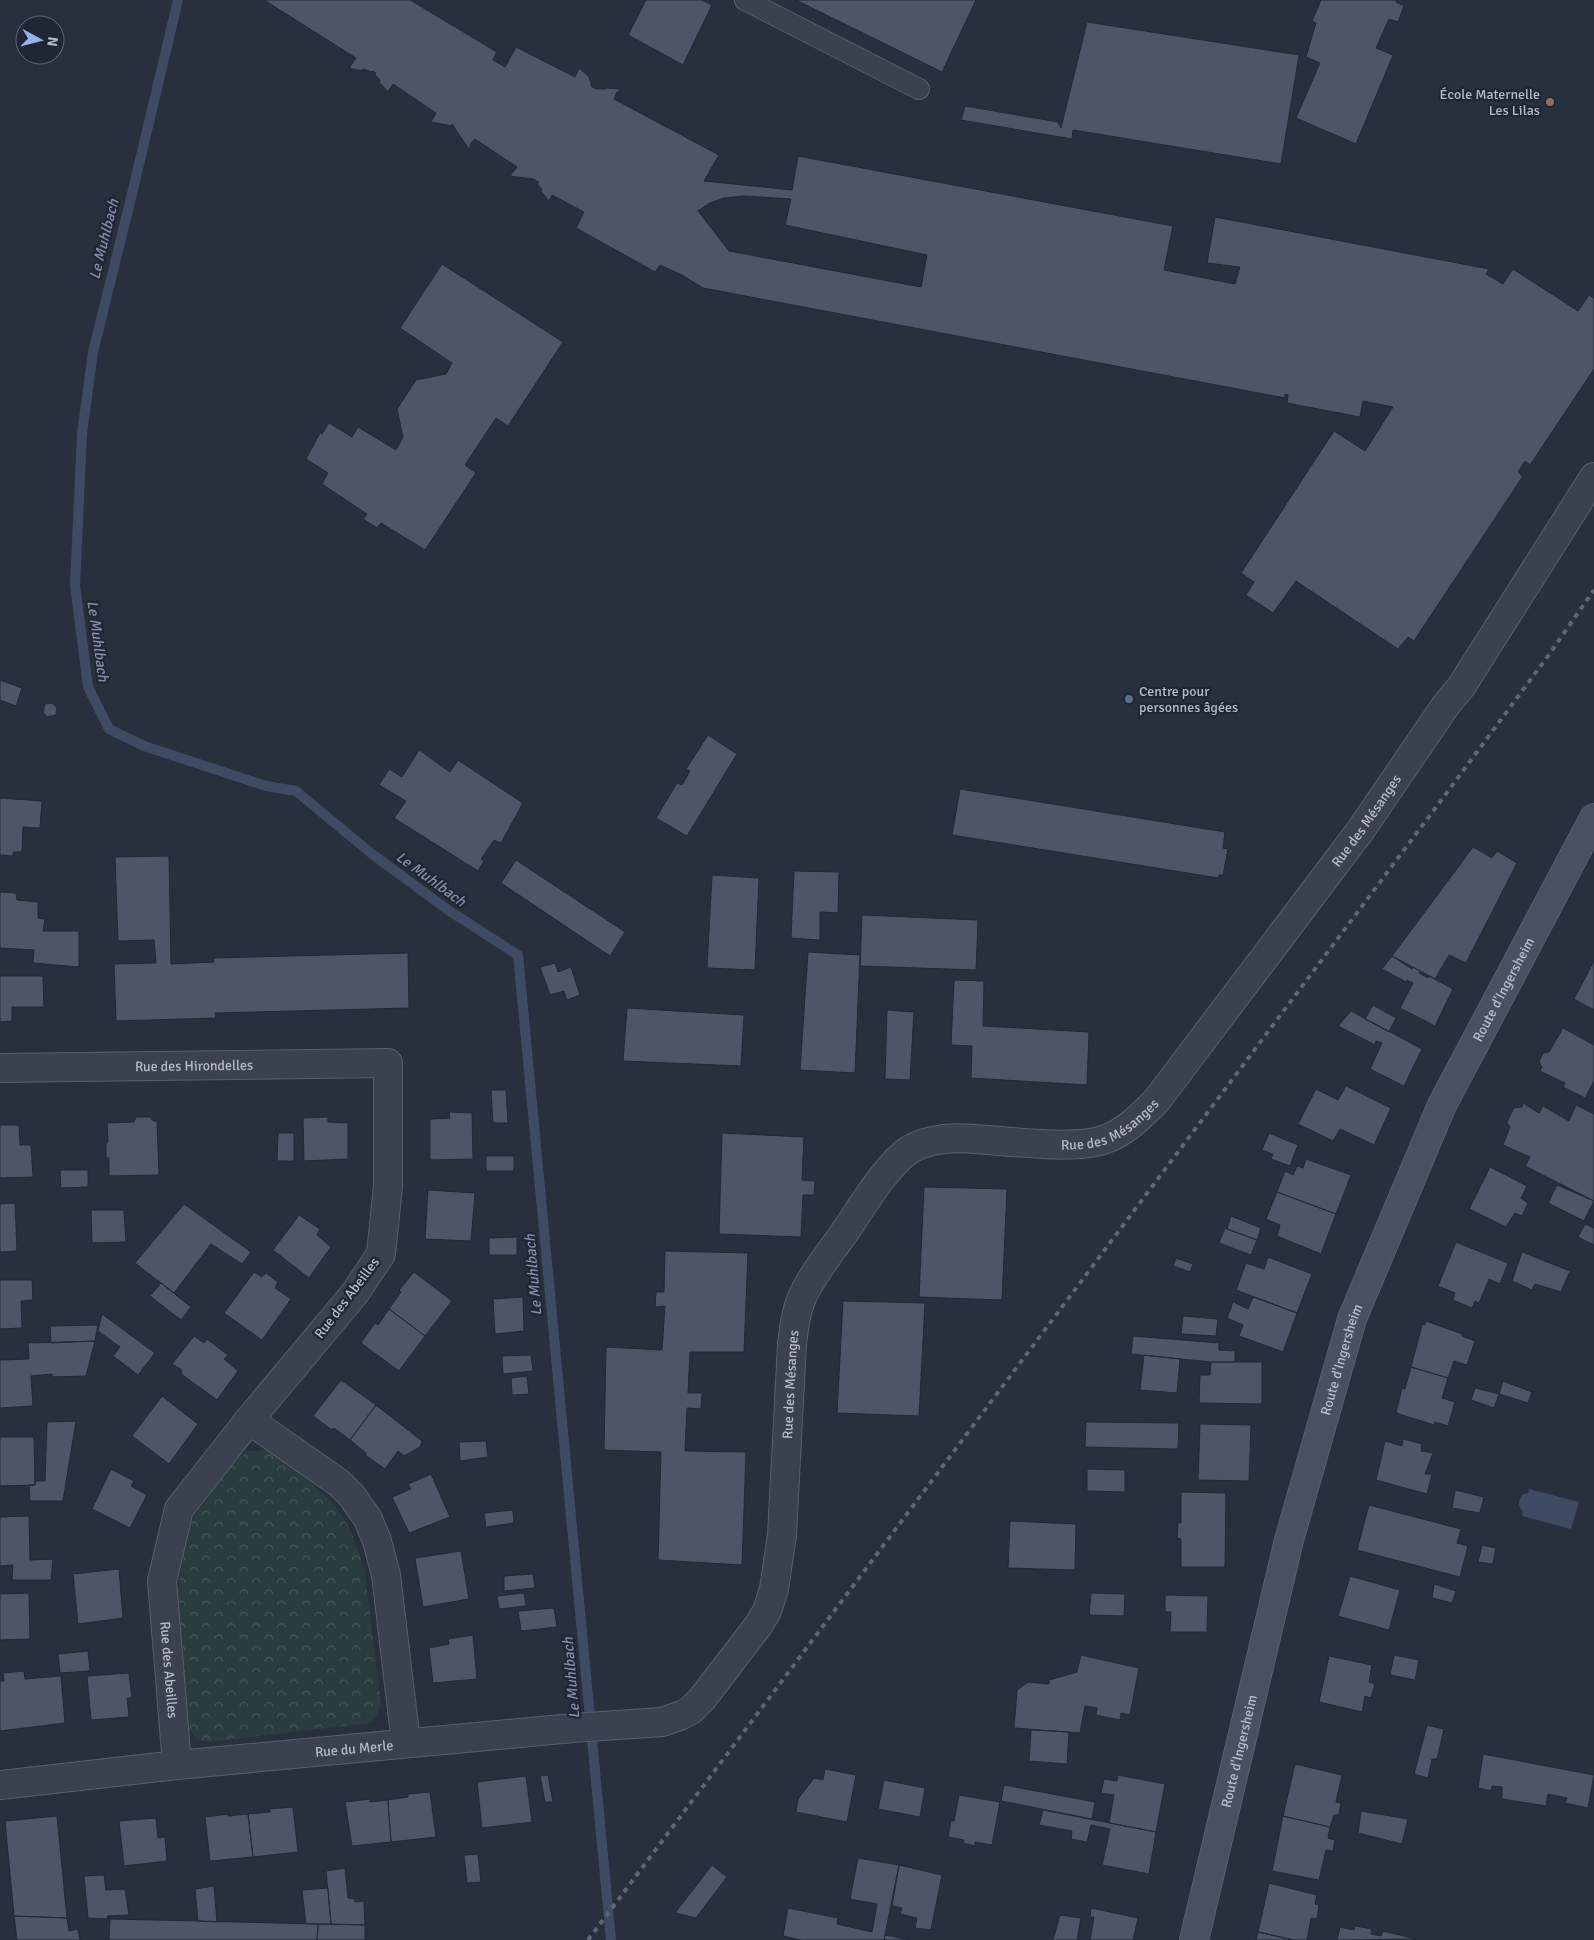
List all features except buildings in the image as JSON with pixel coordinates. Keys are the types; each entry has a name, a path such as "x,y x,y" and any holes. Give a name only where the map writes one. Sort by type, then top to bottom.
{"main road":[{"name":"Route d'Ingersheim","path":"1194,1940 1288,1540 1352,1319 1442,1104 1594,818"}],"street":[{"name":"Rue des Mésanges","path":"702,1699 758,1626 767,1610 774,1589 782,1535 792,1344 796,1315 802,1298 812,1281 866,1202 894,1164 907,1152 920,1144 957,1138 1063,1144 1085,1143 1102,1140 1121,1132 1140,1118 1157,1100 1360,831 1446,705 1461,687 1594,477"},
{"name":"Rue des Hirondelles","path":"0,1068 388,1063"},
{"name":"Rue des Abeilles","path":"177,1765 162,1581 179,1509 249,1420 355,1293 381,1254 388,1186 388,1063"},
{"path":"249,1420 339,1483 352,1496 368,1519 377,1541 386,1575 406,1744"},
{"name":"Rue du Merle","path":"0,1785 177,1765 573,1728 662,1722 682,1716 702,1699"}],"lane":[{"path":"745,0 919,89"}],"green space":[{"path":"268,1450 288,1461 334,1504 350,1529 364,1567 381,1704 376,1717 370,1723 208,1742 197,1740 187,1726 178,1590 184,1543 195,1513 231,1466 248,1451"}],"water":[{"path":"1529,1489 1579,1502 1571,1529 1522,1516 1523,1511 1519,1501 1523,1494 1528,1493"}],"waterway":[{"name":"Le Muhlbach","path":"178,0 93,352 82,434 75,585 88,687 109,729 144,746 266,786 296,791 372,854 448,910 518,955 611,1940"}],"railway":[{"path":"588,1940 1434,810 1548,656 1594,590"}],"place":[{"name":"École Maternelle Les Lilas","path":"1550,102"},
{"name":"Centre pour personnes âgées","path":"1129,699"}]}
